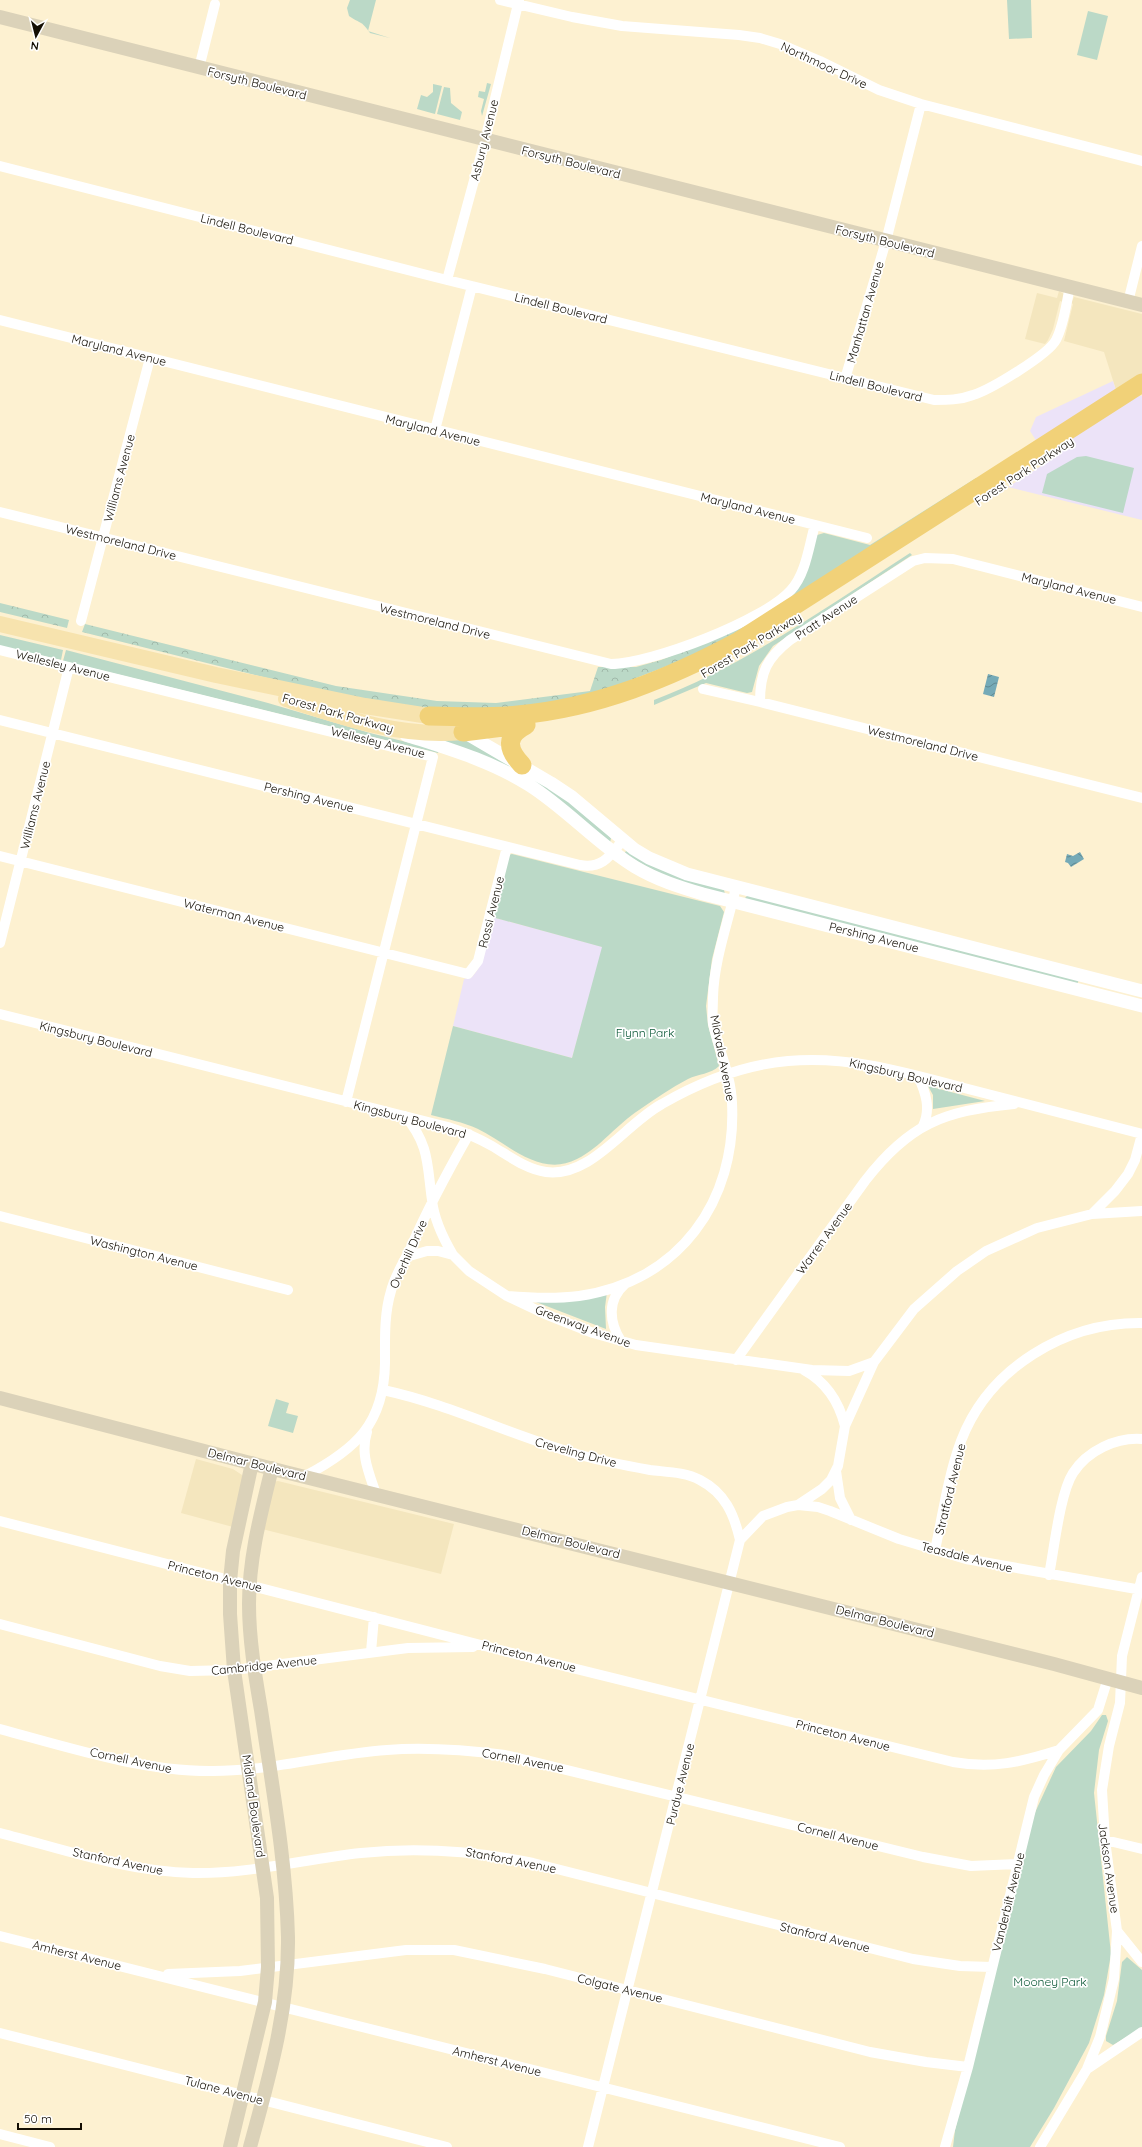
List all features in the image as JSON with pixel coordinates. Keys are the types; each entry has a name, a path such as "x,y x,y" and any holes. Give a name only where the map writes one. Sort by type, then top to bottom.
{"highway":[{"name":"Forest Park Parkway","path":"463,732 526,725 585,715 635,702 679,685 716,667 774,633 1050,447 1142,383"},
{"name":"Forest Park Parkway","path":"429,716 485,717 557,710 637,689 693,666 739,641 1050,447 1142,396"},
{"path":"522,765 511,752 510,741 515,732 526,725"}],"main road":[{"name":"Forsyth Boulevard","path":"0,16 199,68 1142,305"},
{"name":"Forest Park Parkway","path":"0,624 216,675 365,706 429,716"},
{"name":"Forest Park Parkway","path":"216,675 294,702 390,730 422,734 463,732"},
{"name":"Delmar Boulevard","path":"0,1398 252,1463 730,1582 1142,1688"},
{"name":"Midland Boulevard","path":"230,2147 265,2002 268,1967 268,1919 250,1769 234,1670 230,1614 230,1581 233,1551 252,1463"},
{"name":"Midland Boulevard","path":"250,2147 278,2039 284,2008 288,1966 286,1911 282,1866 250,1630 250,1585 257,1531 272,1468"}],"street":[{"name":"Northmoor Drive","path":"500,0 622,26 760,38 780,44 820,60 880,90 922,104 1142,161"},
{"name":"Asbury Avenue","path":"447,280 518,3"},
{"path":"199,68 215,4"},
{"name":"Manhattan Avenue","path":"845,379 886,241 922,104"},
{"name":"Lindell Boulevard","path":"0,166 447,280 934,400 950,400 973,396 990,388 1041,355 1052,346 1060,331 1070,287"},
{"path":"1128,302 1142,246"},
{"path":"435,430 472,286"},
{"name":"Maryland Avenue","path":"0,320 867,538"},
{"name":"Williams Avenue","path":"82,621 150,358"},
{"name":"Westmoreland Drive","path":"0,512 593,661 624,664 639,662 700,641 731,627 782,600 792,589 801,574 815,525"},
{"name":"Maryland Avenue","path":"926,558 953,559 1142,607"},
{"name":"Pratt Avenue","path":"760,702 760,685 763,673 776,651 790,640 913,562 926,558"},
{"name":"Wellesley Avenue","path":"0,650 432,756 433,759 346,1102"},
{"name":"Williams Avenue","path":"0,943 69,667"},
{"name":"Westmoreland Drive","path":"703,689 1142,798"},
{"name":"Pershing Avenue","path":"429,716 463,732 522,765 572,797 622,841 649,858 668,867 687,874 736,887 1142,991"},
{"name":"Pershing Avenue","path":"0,720 588,866 602,863 622,841"},
{"name":"Pershing Avenue","path":"390,730 474,757 508,773 558,805 635,867 662,880 733,901 1142,1006"},
{"name":"Rossi Avenue","path":"468,974 478,961 507,846"},
{"name":"Waterman Avenue","path":"0,856 468,974"},
{"name":"Midvale Avenue","path":"507,1296 552,1298 581,1296 625,1284 656,1267 682,1245 698,1229 720,1191 730,1147 732,1102 728,1074 713,1023 713,995 717,964 736,887"},
{"name":"Kingsbury Boulevard","path":"0,1014 405,1116 469,1134 528,1166 547,1172 567,1171 584,1165 646,1114 661,1104 702,1082 728,1074 787,1061 820,1059 847,1061 918,1076 1142,1134"},
{"path":"918,1076 927,1099 927,1115 922,1126"},
{"name":"Warren Avenue","path":"736,1360 882,1159 922,1126 957,1112 1022,1103"},
{"name":"Greenway Avenue","path":"405,1116 418,1134 428,1158 432,1201 443,1237 453,1255 469,1271 507,1296 545,1314 593,1333 621,1341 674,1352 800,1368 849,1371 874,1362"},
{"name":"Overhill Drive","path":"305,1476 341,1455 356,1444 367,1430 379,1407 384,1390 388,1308 399,1269 432,1201 469,1134"},
{"path":"1092,1214 1115,1191 1128,1174 1135,1160 1142,1134"},
{"path":"740,1540 763,1516 787,1507 798,1505 822,1489 831,1480 836,1471 845,1426 874,1362 914,1309 937,1288 986,1251 1037,1228 1092,1214 1142,1211"},
{"name":"Washington Avenue","path":"0,1216 288,1290"},
{"path":"406,1256 427,1251 438,1251 453,1255"},
{"name":"Midvale Avenue","path":"621,1341 613,1324 611,1309 615,1296 625,1284"},
{"name":"Stratford Avenue","path":"935,1550 954,1464 961,1441 974,1415 998,1382 1021,1363 1053,1342 1073,1334 1102,1326 1142,1323"},
{"name":"Greenway Avenue","path":"800,1368 819,1380 829,1391 837,1403 845,1426"},
{"name":"Creveling Drive","path":"384,1390 442,1405 517,1435 585,1457 625,1465 687,1474 713,1488 724,1500 736,1523 740,1540"},
{"name":"Overhill Drive","path":"367,1430 365,1439 365,1460 376,1494"},
{"path":"1049,1575 1066,1488 1073,1473 1094,1452 1107,1445 1120,1440 1142,1439"},
{"path":"836,1471 840,1498 851,1520"},
{"name":"Teasdale Avenue","path":"798,1505 818,1507 935,1550 966,1559 1140,1590"},
{"name":"Princeton Avenue","path":"0,1521 508,1652 701,1698 952,1762 995,1766 1022,1762 1059,1750"},
{"name":"Purdue Avenue","path":"588,2147 740,1540"},
{"name":"Jackson Avenue","path":"1040,2147 1087,2069 1100,2037 1109,2008 1114,1979 1117,1931 1105,1840 1102,1790 1109,1746 1120,1703 1115,1680 1140,1590 1142,1577"},
{"path":"371,1652 374,1617"},
{"name":"Cambridge Avenue","path":"0,1624 172,1669 196,1671 234,1670 254,1666 371,1652 444,1646 483,1648 508,1652"},
{"name":"Vanderbilt Avenue","path":"946,2146 968,2067 1034,1797 1044,1774 1059,1750 1098,1710 1115,1680"},
{"name":"Cornell Avenue","path":"0,1729 167,1769 215,1771 250,1769 388,1750 473,1751 537,1761 938,1860 977,1866 1017,1864"},
{"name":"Stanford Avenue","path":"0,1833 152,1870 214,1873 282,1866 373,1852 431,1850 492,1854 652,1892 913,1959 960,1966 992,1967"},
{"path":"1105,1840 1142,1849"},
{"path":"1117,1931 1142,1962"},
{"name":"Amherst Avenue","path":"0,1936 840,2147"},
{"name":"Colgate Avenue","path":"268,1967 288,1966 385,1951 454,1950 494,1957 870,2052 926,2062 968,2067"},
{"name":"Amherst Avenue","path":"154,1974 203,1974 268,1967"},
{"path":"1087,2069 1142,2032"},
{"name":"Tulane Avenue","path":"0,2033 447,2147"},
{"path":"0,2134 50,2147"}],"shaded area":[{"path":"1059,291 1064,294 1063,302 1060,301 1053,329 1048,340 1045,344 1025,339 1037,293 1057,298"},
{"path":"1074,297 1142,314 1142,381 1116,390 1104,352 1064,341 1073,304 1071,303"},
{"path":"1113,381 1116,390 1142,396 1142,520 1008,487 1057,456 1045,438 1037,442 1030,431 1036,417"},
{"path":"492,917 603,947 572,1058 453,1026 464,979 472,977 478,969"},
{"path":"196,1459 233,1469 242,1475 243,1480 233,1527 181,1513"},
{"path":"278,1481 454,1524 441,1574 262,1529 273,1482"}],"green space":[{"path":"350,0 376,0 368,30 362,24 349,16 347,8"},
{"path":"1007,0 1031,0 1032,38 1009,39"},
{"path":"1088,11 1108,16 1097,60 1077,55"},
{"path":"369,31 390,38 370,33"},
{"path":"487,83 491,84 482,116 481,111 484,99 478,97 479,91 485,92"},
{"path":"433,84 442,86 435,114 417,109 421,95 427,97 433,92"},
{"path":"444,87 450,88 451,103 462,112 460,120 437,114"},
{"path":"1086,456 1134,468 1123,513 1042,493 1047,474 1077,457"},
{"path":"976,478 981,479 743,632 740,628 791,597 796,591 817,535 824,533 870,545"},
{"path":"910,553 912,555 773,646 759,666 752,692 747,693 706,683 654,705 654,700 688,686 722,669 786,633"},
{"path":"0,603 69,620 67,628 0,612"},
{"path":"85,624 336,686 437,701 496,703 590,691 598,667 636,667 661,660 740,628 743,632 719,646 569,704 436,711 315,690 82,632"},
{"path":"0,635 63,650 61,660 0,646"},
{"path":"66,650 268,703 370,733 439,750 438,753 63,661"},
{"path":"464,739 562,796 608,835 611,838 610,843 559,801 446,744 444,740"},
{"path":"626,851 724,890 725,894 671,880 624,854"},
{"name":"Flynn Park","path":"512,854 720,906 724,912 712,959 706,1006 708,1025 719,1066 712,1071 692,1077 669,1090 623,1122 586,1154 563,1164 538,1162 525,1157 478,1129 431,1115 453,1026 572,1058 602,947 492,917 508,855"},
{"path":"748,895 1079,979 1077,985 744,899"},
{"path":"928,1086 985,1101 933,1109 933,1095"},
{"path":"607,1292 605,1307 606,1329 536,1302"},
{"path":"276,1399 289,1403 286,1413 298,1416 293,1433 268,1426"},
{"name":"Mooney Park","path":"1102,1715 1106,1715 1108,1721 1099,1750 1094,1793 1111,1954 1104,1995 1089,2043 1054,2108 1030,2147 953,2147 955,2130 1032,1819 1056,1767 1091,1731"},
{"path":"1127,1957 1142,1970 1142,2028 1113,2045 1106,2041 1106,2036 1117,2001 1122,1962"}],"water":[{"path":"988,674 999,677 994,697 983,694"},
{"path":"1080,852 1084,859 1071,867 1065,862 1067,854 1073,856"}]}
